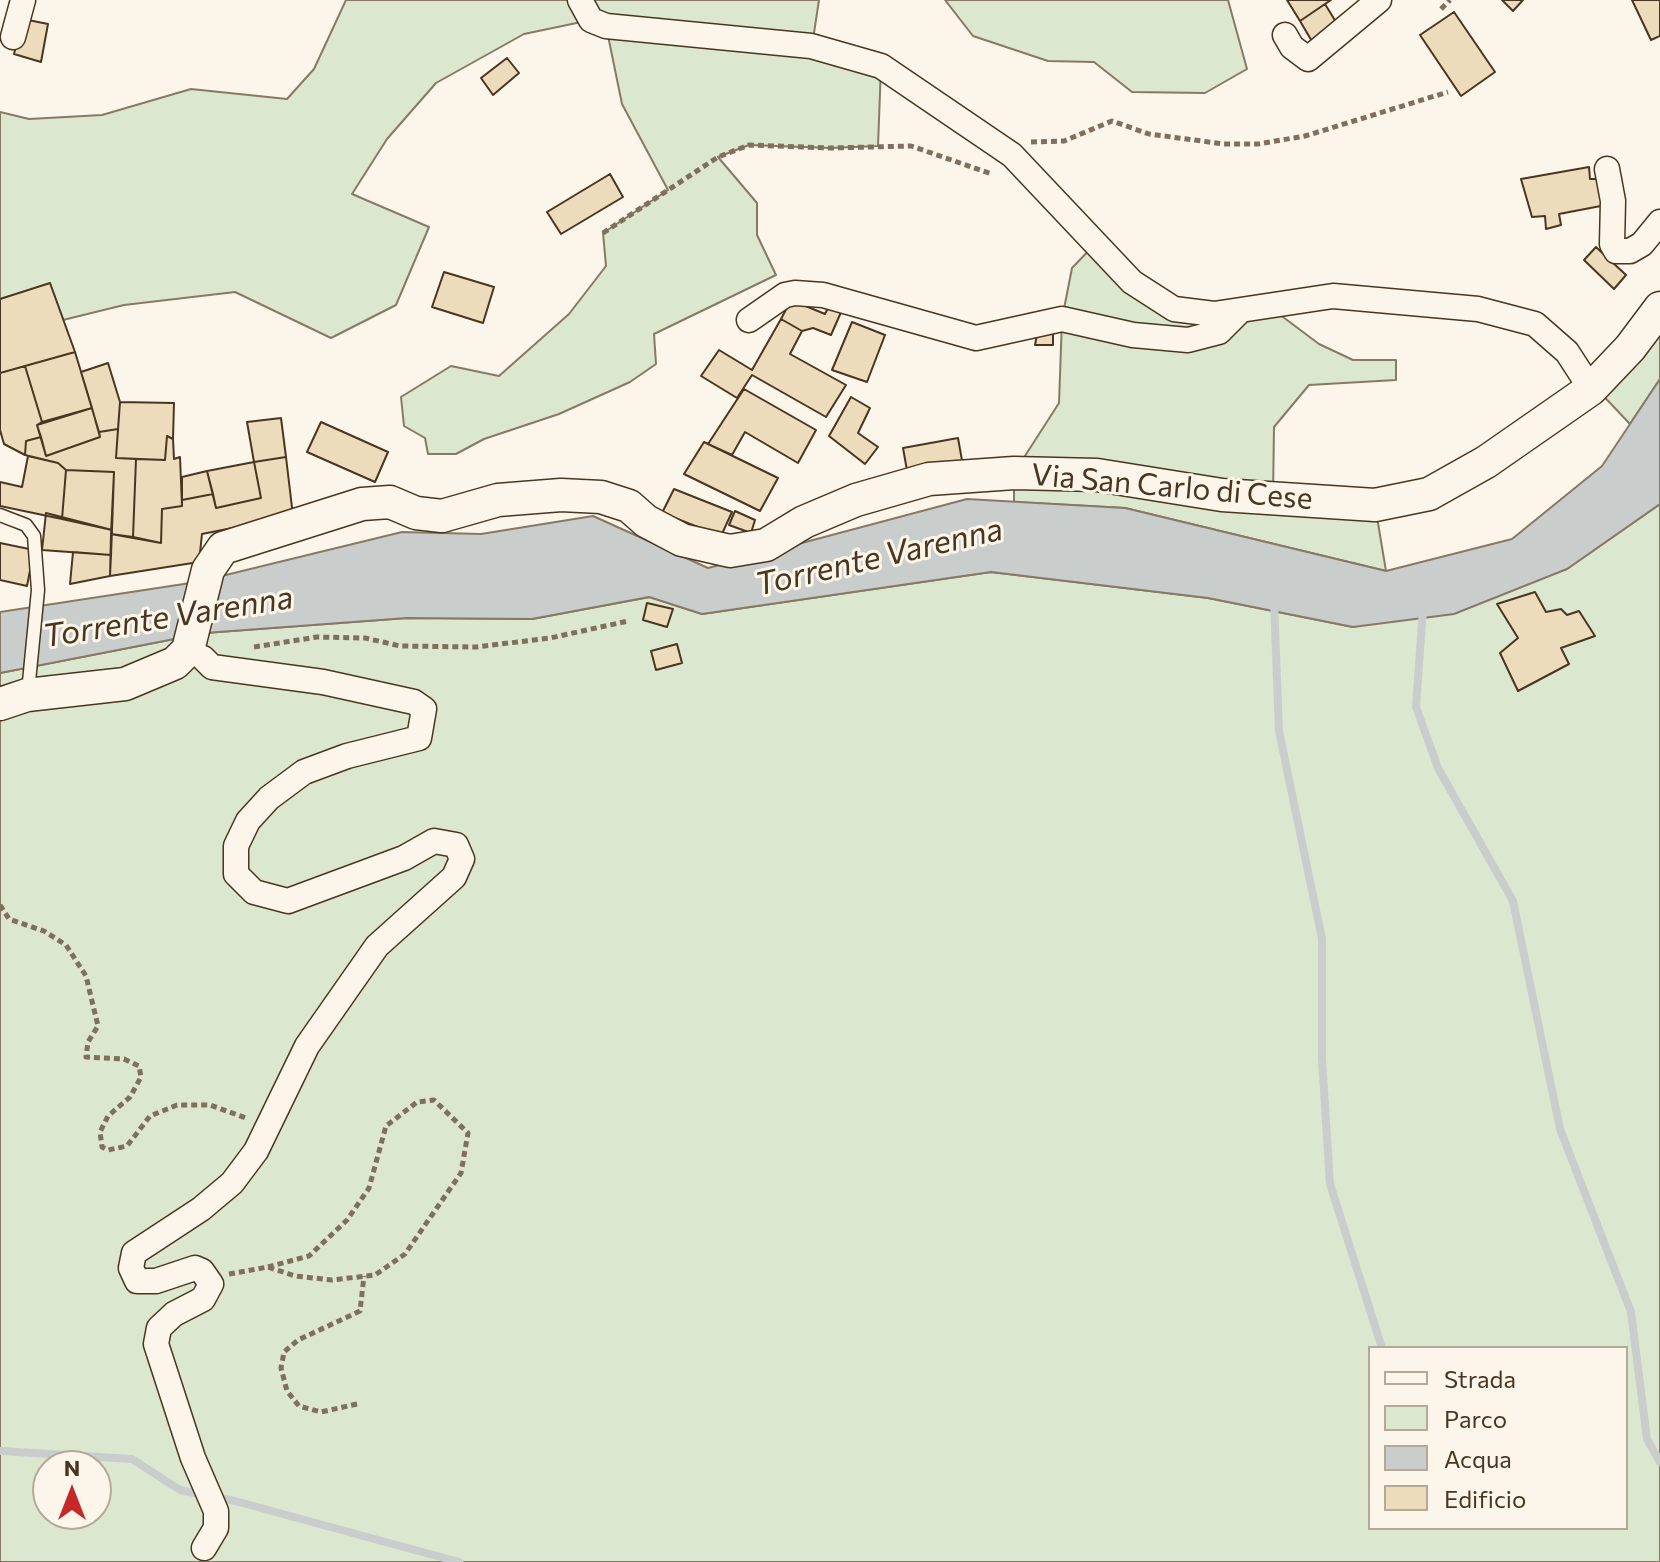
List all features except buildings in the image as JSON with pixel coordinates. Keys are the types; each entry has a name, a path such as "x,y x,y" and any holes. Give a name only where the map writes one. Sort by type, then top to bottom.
{"street":[{"path":"13,37 23,0"},
{"path":"580,0 591,20 606,26 811,46 881,66 1003,148 1132,282 1174,309 1214,314 1333,296 1478,309 1535,324 1567,352 1591,389"},
{"path":"1285,35 1292,47 1308,59 1379,0"},
{"path":"1607,169 1613,201 1612,244 1616,251 1630,251 1642,244 1660,222"},
{"path":"749,320 785,295 795,293 823,295 976,338 1062,319 1133,335 1188,340 1219,332 1240,311"},
{"name":"Via San Carlo di Cese","path":"196,652 208,570 223,548 362,504 390,502 416,513 442,516 498,500 561,495 601,497 629,506 646,521 682,540 730,551 766,545 804,522 856,500 914,483 1014,473 1097,475 1222,495 1375,505 1429,494 1486,462 1591,389 1630,348 1660,308"},
{"path":"19,692 125,684 196,652 212,667 323,682 414,702 424,709 419,738 347,756 304,772 269,798 248,821 236,846 236,874 254,892 288,901 404,858 434,841 456,845 462,859 454,877 377,946 307,1046 256,1151 232,1183 201,1209 134,1253 131,1268 137,1281 156,1281 195,1268 202,1271 211,1284 203,1299 174,1314 159,1328 156,1344 193,1458 216,1511 216,1528 204,1548"}],"lane":[{"path":"0,515 26,525 34,536 38,590 19,692"}],"path":[{"path":"1441,9 1450,0"},
{"path":"1003,148 1024,142 1064,141 1112,121 1149,134 1224,144 1258,144 1305,136 1448,92"},
{"path":"603,233 718,157 749,145 830,148 911,146 945,155 1000,177"},
{"path":"249,648 317,637 365,638 400,646 476,647 550,638 628,621"},
{"path":"0,905 9,919 44,931 66,945 86,976 98,1026 88,1042 86,1057 124,1059 139,1066 141,1077 130,1097 108,1116 100,1132 102,1147 108,1150 127,1146 150,1116 177,1105 210,1105 239,1117 252,1118 277,1107"},
{"path":"211,1284 236,1271 268,1267 309,1256 347,1220 369,1188 386,1126 417,1102 434,1100 468,1133 461,1173 405,1254 375,1275 332,1280 295,1276 268,1267"},
{"path":"357,1404 321,1412 299,1406 287,1391 281,1368 284,1352 298,1340 360,1311 364,1276"}],"green space":[{"path":"346,0 819,0 812,46 881,66 878,146 749,145 718,157 757,203 757,235 776,275 654,334 656,364 630,382 559,414 484,439 456,454 428,454 425,438 404,426 401,397 451,366 499,376 569,314 606,266 603,233 668,190 622,104 606,26 591,20 524,34 436,83 387,139 352,194 429,227 396,305 331,338 235,292 124,305 63,320 50,284 0,299 0,112 29,119 102,115 191,89 287,99 314,69"},
{"path":"945,0 1228,0 1247,69 1205,93 1132,92 1094,62 1048,61 973,36"},
{"path":"1096,243 1174,309 1267,305 1319,344 1353,360 1396,360 1396,380 1309,385 1274,427 1273,497 1375,505 1386,571 1125,508 1014,502 1014,473 1059,403 1062,319 1072,268"},
{"path":"1660,308 1660,379 1630,424 1594,386"},
{"path":"1660,504 1660,1562 0,1562 0,673 205,633 407,618 532,619 650,597 702,614 991,572 1208,598 1353,627 1567,569"}],"water":[{"name":"Torrente Varenna","path":"1660,379 1660,504 1567,569 1454,614 1353,627 1208,598 991,572 702,614 649,597 532,619 407,618 205,633 0,673 0,612 197,582 402,532 481,534 593,516 708,568 967,499 1125,508 1386,571 1512,539 1602,466"}],"waterway":[{"path":"1274,602 1279,731 1322,939 1322,1059 1330,1184 1381,1346"},
{"path":"1423,609 1416,707 1438,768 1513,901 1560,1129 1631,1312 1647,1439 1660,1462"},
{"path":"0,1451 132,1459 180,1490 235,1501 459,1562"}]}
